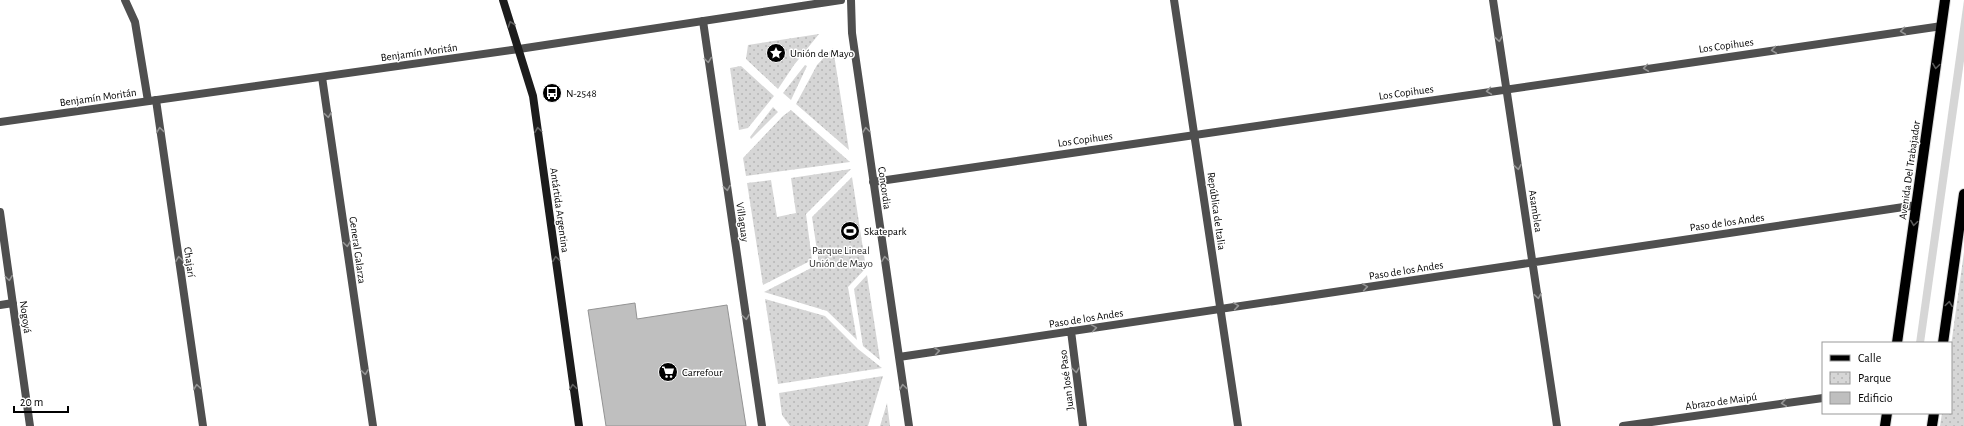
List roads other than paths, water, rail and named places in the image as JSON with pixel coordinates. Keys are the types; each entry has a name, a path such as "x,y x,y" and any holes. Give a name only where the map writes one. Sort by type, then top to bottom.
{"main road":[{"name":"Antártida Argentina","path":"503,0 529,79 536,114 579,426"},
{"name":"Avenida Del Trabajador","path":"1897,342 1945,0"},
{"path":"1943,342 1964,194"},
{"path":"1885,426 1887,414"},
{"path":"1932,426 1934,414"}],"street":[{"name":"Chajarí","path":"125,0 135,22 152,101 203,426"},
{"name":"Benjamín Moritán","path":"0,122 519,49 841,0"},
{"name":"Concordia","path":"851,0 851,23 909,426"},
{"name":"República de Italia","path":"1174,0 1238,426"},
{"name":"Asamblea","path":"1493,0 1557,426"},
{"name":"Villaguay","path":"703,21 762,426"},
{"name":"Los Copihues","path":"873,182 1506,88 1942,26"},
{"name":"General Galarza","path":"322,76 373,426"},
{"name":"Paso de los Andes","path":"899,357 1916,205"},
{"name":"Nogoyá","path":"0,212 30,426"},
{"path":"0,305 13,303"},
{"name":"Juan José Paso","path":"1071,331 1083,426"},
{"name":"Abrazo de Maipú","path":"1623,426 1822,398"}],"place":[{"name":"Unión de Mayo","path":"776,53"},
{"name":"N-2548","path":"552,93"},
{"name":"Skatepark","path":"850,231"},
{"name":"Carrefour","path":"668,372"}],"park label":[{"name":"Parque Lineal Unión de Mayo","path":"841,256"}]}
